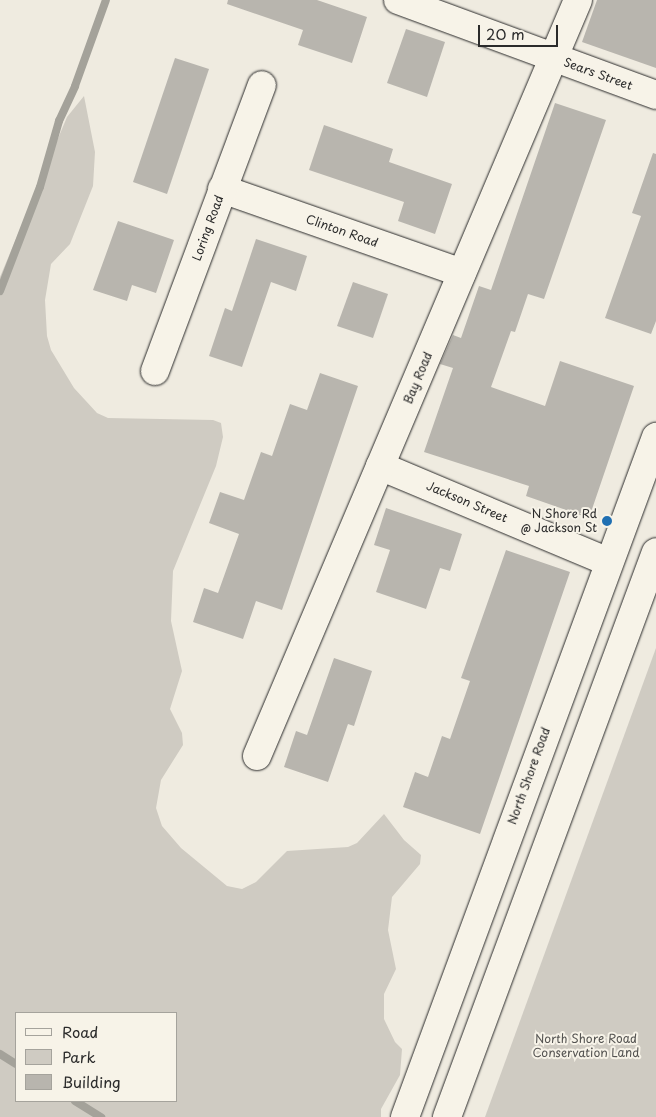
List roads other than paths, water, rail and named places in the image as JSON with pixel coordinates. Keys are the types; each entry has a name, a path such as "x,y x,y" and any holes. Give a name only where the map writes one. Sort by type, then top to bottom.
{"main road":[{"name":"Sears Street","path":"398,0 656,95"},
{"name":"Bay Road","path":"257,756 578,0"},
{"name":"Loring Road","path":"155,371 262,85"},
{"name":"Clinton Road","path":"222,189 462,274"},
{"name":"North Shore Road","path":"405,1117 608,562 656,437"},
{"name":"Jackson Street","path":"380,466 608,562"},
{"path":"447,1117 656,552"}],"waterway":[{"path":"0,291 40,187 59,121 75,86 106,0"},
{"path":"0,1054 15,1063"},
{"path":"77,1102 101,1117"}],"place":[{"name":"N Shore Rd @ Jackson St","path":"607,521"}],"park label":[{"name":"North Shore Road Conservation Land","path":"586,1046"}]}
